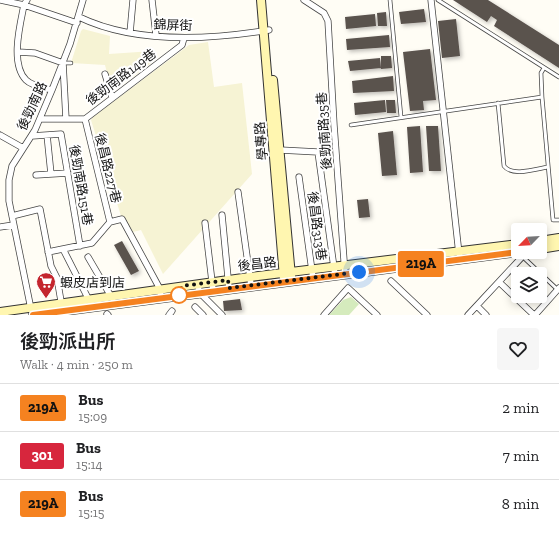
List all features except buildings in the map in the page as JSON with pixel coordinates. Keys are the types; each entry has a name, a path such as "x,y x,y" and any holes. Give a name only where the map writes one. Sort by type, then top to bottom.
{"street":[{"name":"錦屏街","path":"0,0 25,3 78,20 130,34 184,38 266,30"},
{"name":"後勁南路","path":"32,313 13,225 8,190 9,180 12,166 32,136 52,90 78,20 83,0"},
{"path":"130,34 134,0"},
{"path":"152,0 156,35"},
{"name":"學專路","path":"261,0 280,150 288,276"},
{"name":"學專路","path":"266,0 266,30 288,276"},
{"name":"後勁南路35巷","path":"304,0 324,13 328,21 345,274"},
{"path":"431,0 459,255"},
{"path":"25,3 19,30 19,67 27,80 52,90"},
{"name":"後勁南路149巷","path":"40,119 85,119 182,45 184,38"},
{"path":"18,52 35,53 63,63 66,119"},
{"path":"105,74 112,97"},
{"name":"後昌路227巷","path":"85,119 110,222"},
{"name":"後勁南路151巷","path":"32,136 61,134 80,246"},
{"path":"0,135 23,148"},
{"path":"47,135 51,174"},
{"path":"280,150 318,152 335,275"},
{"path":"36,174 68,173"},
{"name":"後昌路313巷","path":"299,177 313,273"},
{"path":"238,192 250,281"},
{"path":"12,216 40,209 51,266 57,278 62,307"},
{"path":"222,215 229,284"},
{"name":"後昌路227巷","path":"80,246 92,242 110,222 122,219 160,293"},
{"path":"205,224 212,286"},
{"path":"0,227 13,225"},
{"path":"547,240 559,238"},
{"name":"後昌路","path":"313,273 335,275 345,274 511,245"},
{"path":"48,252 80,246"},
{"path":"547,248 559,246"},
{"path":"63,250 91,303"},
{"name":"後昌路","path":"0,312 32,313 62,307 160,293 313,273 344,264 459,255 511,253"},
{"path":"88,257 112,300"},
{"path":"468,315 499,282 516,259"},
{"path":"391,282 427,315"},
{"path":"499,282 534,315 558,290"},
{"path":"198,288 222,315"},
{"path":"327,314 348,288 377,315"},
{"path":"476,306 486,315"},
{"path":"195,307 203,315"}],"lane":[{"path":"390,0 401,117"},
{"path":"438,0 492,32 559,77"},
{"path":"63,63 71,63"},
{"path":"544,68 541,73 542,97 553,220 559,220"},
{"path":"351,125 442,110 542,97"},
{"path":"498,103 504,166 507,170 513,172 548,167"},
{"path":"527,259 558,290"}],"shaded area":[{"path":"83,29 110,36 109,54 153,51 155,60 131,78 109,81 105,65 71,63 81,31"},
{"path":"208,42 214,87 242,83 252,174 163,274 141,230 133,232 121,216 91,120 189,45"}],"green space":[{"path":"351,297 359,304 349,315 329,315 343,300"}],"bus line":[{"name":"219A","path":"33,315 511,253"}],"place":[{"name":"蝦皮店到店","path":"46,299"}],"route":[{"path":"179,295 182,286 228,280 229,288 359,272"}]}
